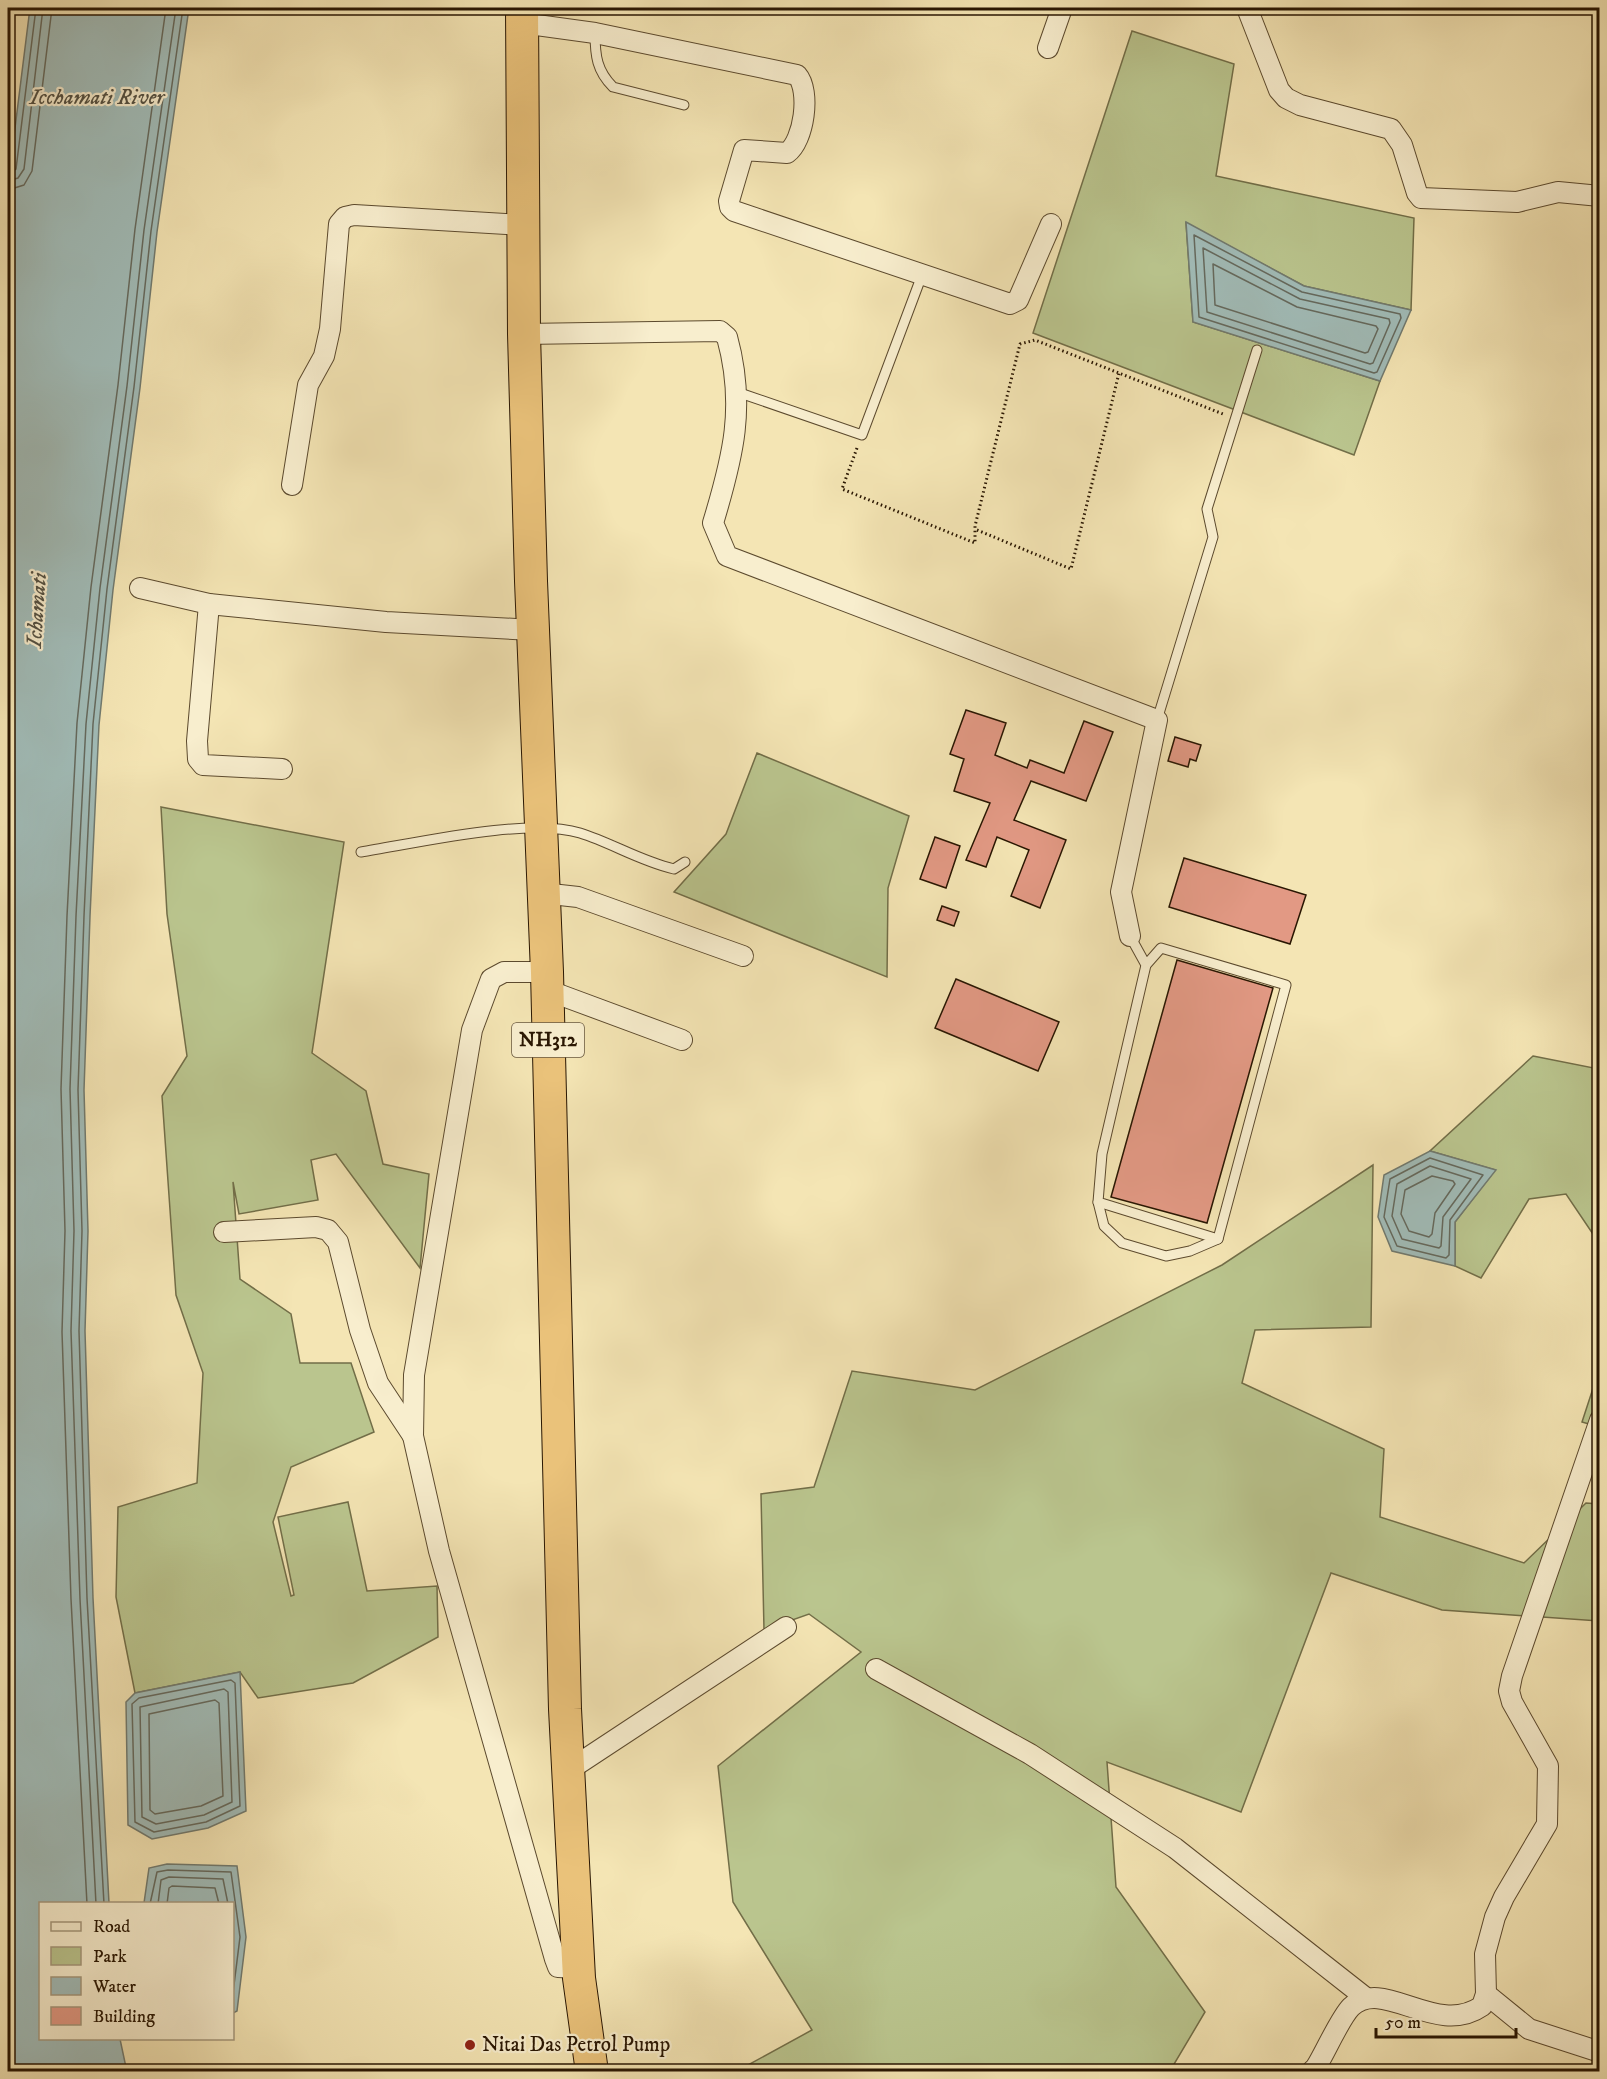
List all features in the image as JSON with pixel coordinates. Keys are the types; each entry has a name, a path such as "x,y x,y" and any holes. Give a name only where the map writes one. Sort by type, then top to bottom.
{"highway":[{"name":"NH312","path":"522,16 524,334 542,893 547,981 569,1770 582,2012 592,2072"}],"street":[{"path":"1048,48 1062,8"},
{"path":"1247,8 1279,90 1287,98 1300,105 1391,129 1402,145 1416,193 1421,198 1517,202 1558,192 1599,196"},
{"path":"522,16 797,75 804,83 805,97 798,140 787,153 744,150 730,207 922,275 1015,304 1052,224"},
{"path":"292,485 308,385 324,356 330,329 339,224 345,217 354,215 522,225"},
{"path":"524,334 720,331 727,337 737,392 736,435 732,460 712,524 727,556 1157,720 1121,892 1130,936"},
{"path":"140,588 209,604 386,622 533,630"},
{"path":"209,604 197,741 198,759 203,765 218,768 282,770"},
{"path":"542,893 578,897 743,956"},
{"path":"579,1968 564,1969 558,1966 555,1959 439,1551 413,1436 414,1375 472,1030 491,979 504,972 547,981 682,1040"},
{"path":"224,1232 316,1227 328,1230 338,1242 360,1330 378,1383 413,1436"},
{"path":"1311,2072 1351,2007 1366,1998 1380,1998 1442,2015 1460,2017 1482,2006 1486,1994 1485,1954 1495,1917 1504,1897 1547,1824 1548,1766 1512,1702 1509,1691 1512,1676 1599,1419"},
{"path":"569,1770 786,1627"},
{"path":"876,1669 1030,1754 1175,1848 1366,1998"},
{"path":"1486,1994 1530,2029 1546,2037 1599,2052"}],"lane":[{"path":"595,33 595,55 598,67 613,87 684,105"},
{"path":"737,392 862,435 922,275"},
{"path":"1157,720 1213,537 1207,509 1257,350"},
{"path":"361,852 469,834 540,827 579,832 649,863 674,869 685,862"},
{"path":"1130,936 1146,965"},
{"path":"1161,948 1286,985 1218,1239 1190,1251 1166,1256 1122,1243 1104,1226 1098,1202 1102,1154 1146,965 1161,948"},
{"path":"1098,1202 1218,1239"}],"path":[{"path":"862,435 842,489 975,543 977,530 975,526 1020,344 1035,340 1236,419"},
{"path":"977,530 1071,569 1119,373"},
{"path":"1599,413 1596,443 1599,448"}],"green space":[{"path":"1132,31 1234,64 1216,176 1414,218 1411,310 1304,286 1186,223 1193,322 1380,381 1354,455 1033,333"},
{"path":"757,753 909,816 888,888 887,977 674,892 726,834"},
{"path":"161,807 344,842 312,1053 366,1091 383,1164 429,1174 420,1268 336,1154 311,1160 318,1200 239,1214 233,1182 240,1279 291,1314 300,1363 351,1363 374,1432 291,1467 273,1522 291,1596 294,1595 278,1517 348,1502 367,1591 437,1586 438,1637 353,1683 258,1698 240,1672 135,1693 116,1597 118,1507 197,1483 203,1373 176,1295 162,1096 187,1056 167,914"},
{"path":"1533,1056 1599,1069 1599,1243 1566,1194 1529,1199 1481,1278 1455,1266 1455,1222 1495,1170 1430,1151"},
{"path":"1373,1165 1371,1327 1255,1330 1242,1383 1384,1449 1380,1517 1524,1563 1586,1503 1599,1504 1599,1621 1442,1610 1331,1573 1241,1812 1107,1762 1116,1887 1205,2012 1170,2071 959,2072 952,2066 946,2072 737,2071 812,2030 733,1902 718,1766 861,1652 809,1614 764,1630 761,1494 814,1487 852,1371 975,1390 1222,1265"},
{"path":"1599,1370 1599,1427 1582,1422"}],"water":[{"name":"Icchamati River","path":"30,8 189,8 157,232 140,388 113,590 99,725 90,916 84,1090 88,1231 85,1331 93,1598 109,1902 39,1902 39,2040 120,2040 127,2072 8,2071 8,184"},
{"path":"1186,222 1304,286 1411,310 1380,381 1193,322"},
{"path":"1430,1151 1496,1170 1455,1222 1455,1266 1392,1251 1378,1217 1384,1175"},
{"path":"240,1672 246,1811 208,1828 152,1839 128,1825 126,1702 135,1693"},
{"path":"167,1864 237,1866 246,1937 237,2011 234,2012 234,1902 144,1902 149,1868"}],"building":[{"path":"966,710 1006,723 995,755 1027,768 1030,760 1064,773 1084,721 1113,732 1086,801 1031,781 1014,820 1066,840 1040,908 1011,896 1029,850 997,837 986,867 966,860 990,803 954,791 964,759 950,754"},
{"path":"1175,737 1201,745 1196,761 1190,759 1188,767 1168,761"},
{"path":"935,837 960,846 946,888 920,879"},
{"path":"1184,858 1306,895 1290,944 1169,907"},
{"path":"942,906 959,912 954,926 937,920"},
{"path":"1177,960 1273,988 1207,1223 1111,1197"},
{"path":"956,979 1059,1022 1038,1071 935,1028"}],"place":[{"name":"Nitai Das Petrol Pump","path":"470,2045"}],"water label":[{"name":"Ichamati","path":"37,610"}]}
